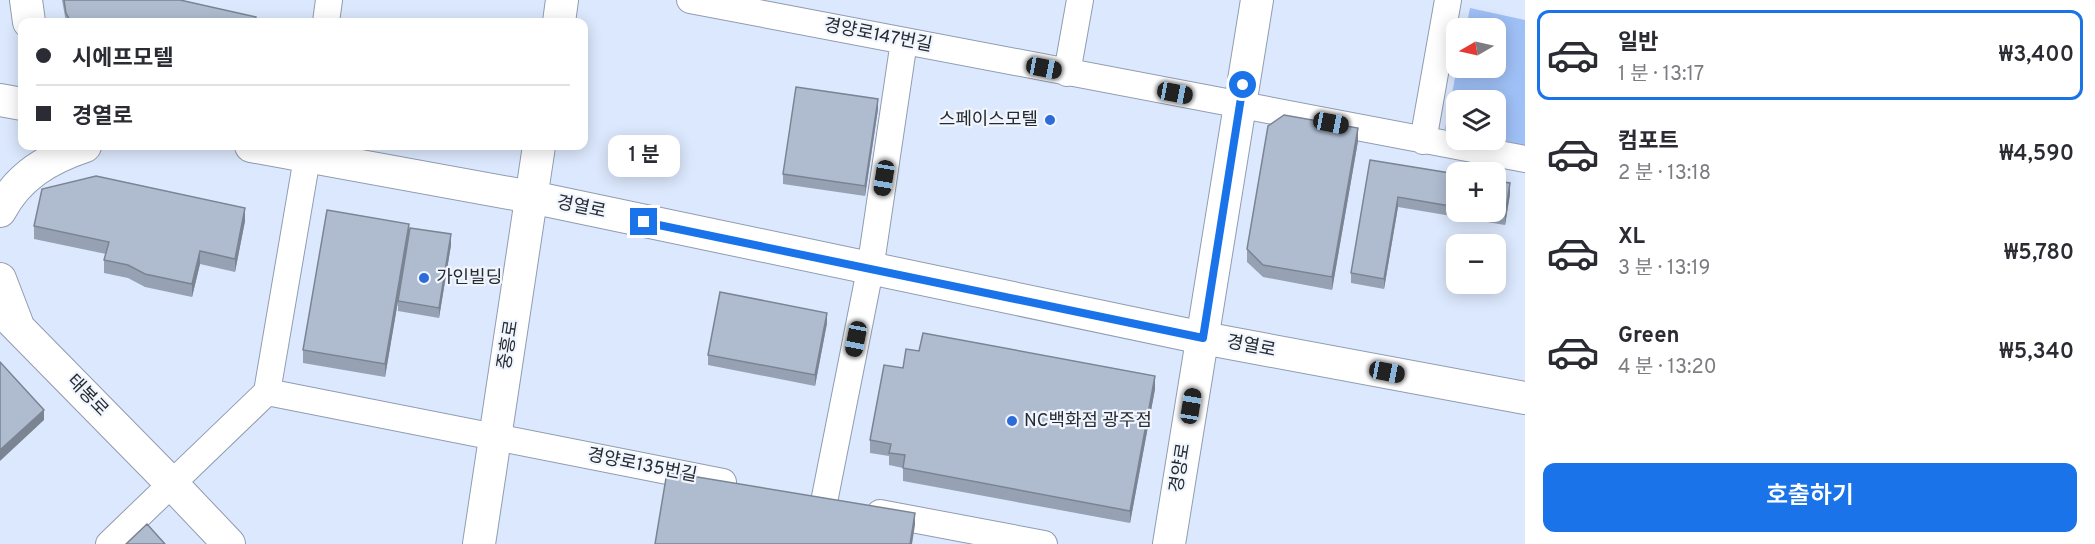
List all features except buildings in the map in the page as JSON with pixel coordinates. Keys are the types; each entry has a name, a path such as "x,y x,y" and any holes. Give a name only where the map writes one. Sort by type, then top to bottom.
{"street":[{"path":"26,0 28,18"},
{"path":"327,18 329,0"},
{"path":"560,18 562,0"},
{"name":"경양로147번길","path":"690,0 1525,159"},
{"path":"1067,73 1080,0"},
{"name":"경양로","path":"1169,544 1257,0"},
{"path":"1423,141 1448,0"},
{"path":"904,41 832,503 1016,542 1044,544"},
{"path":"0,100 18,103"},
{"path":"0,211 5,200 20,181 54,158 75,150"},
{"name":"중흥로","path":"479,544 538,150"},
{"path":"109,544 267,392 308,151"},
{"name":"경열로","path":"308,151 1203,338 1525,398"},
{"path":"0,279 6,318"},
{"name":"태봉로","path":"6,318 230,544"},
{"name":"경양로135번길","path":"267,392 744,486"}],"shaded area":[{"path":"1470,8 1525,20 1525,146 1506,141 1506,90 1453,90 1455,78 1506,78 1506,18 1468,18"}],"place":[{"name":"스페이스모텔","path":"1050,120"},
{"name":"가인빌딩","path":"424,278"},
{"name":"NC백화점 광주점","path":"1012,421"}],"route":[{"path":"644,222 1203,338 1243,85"}]}
